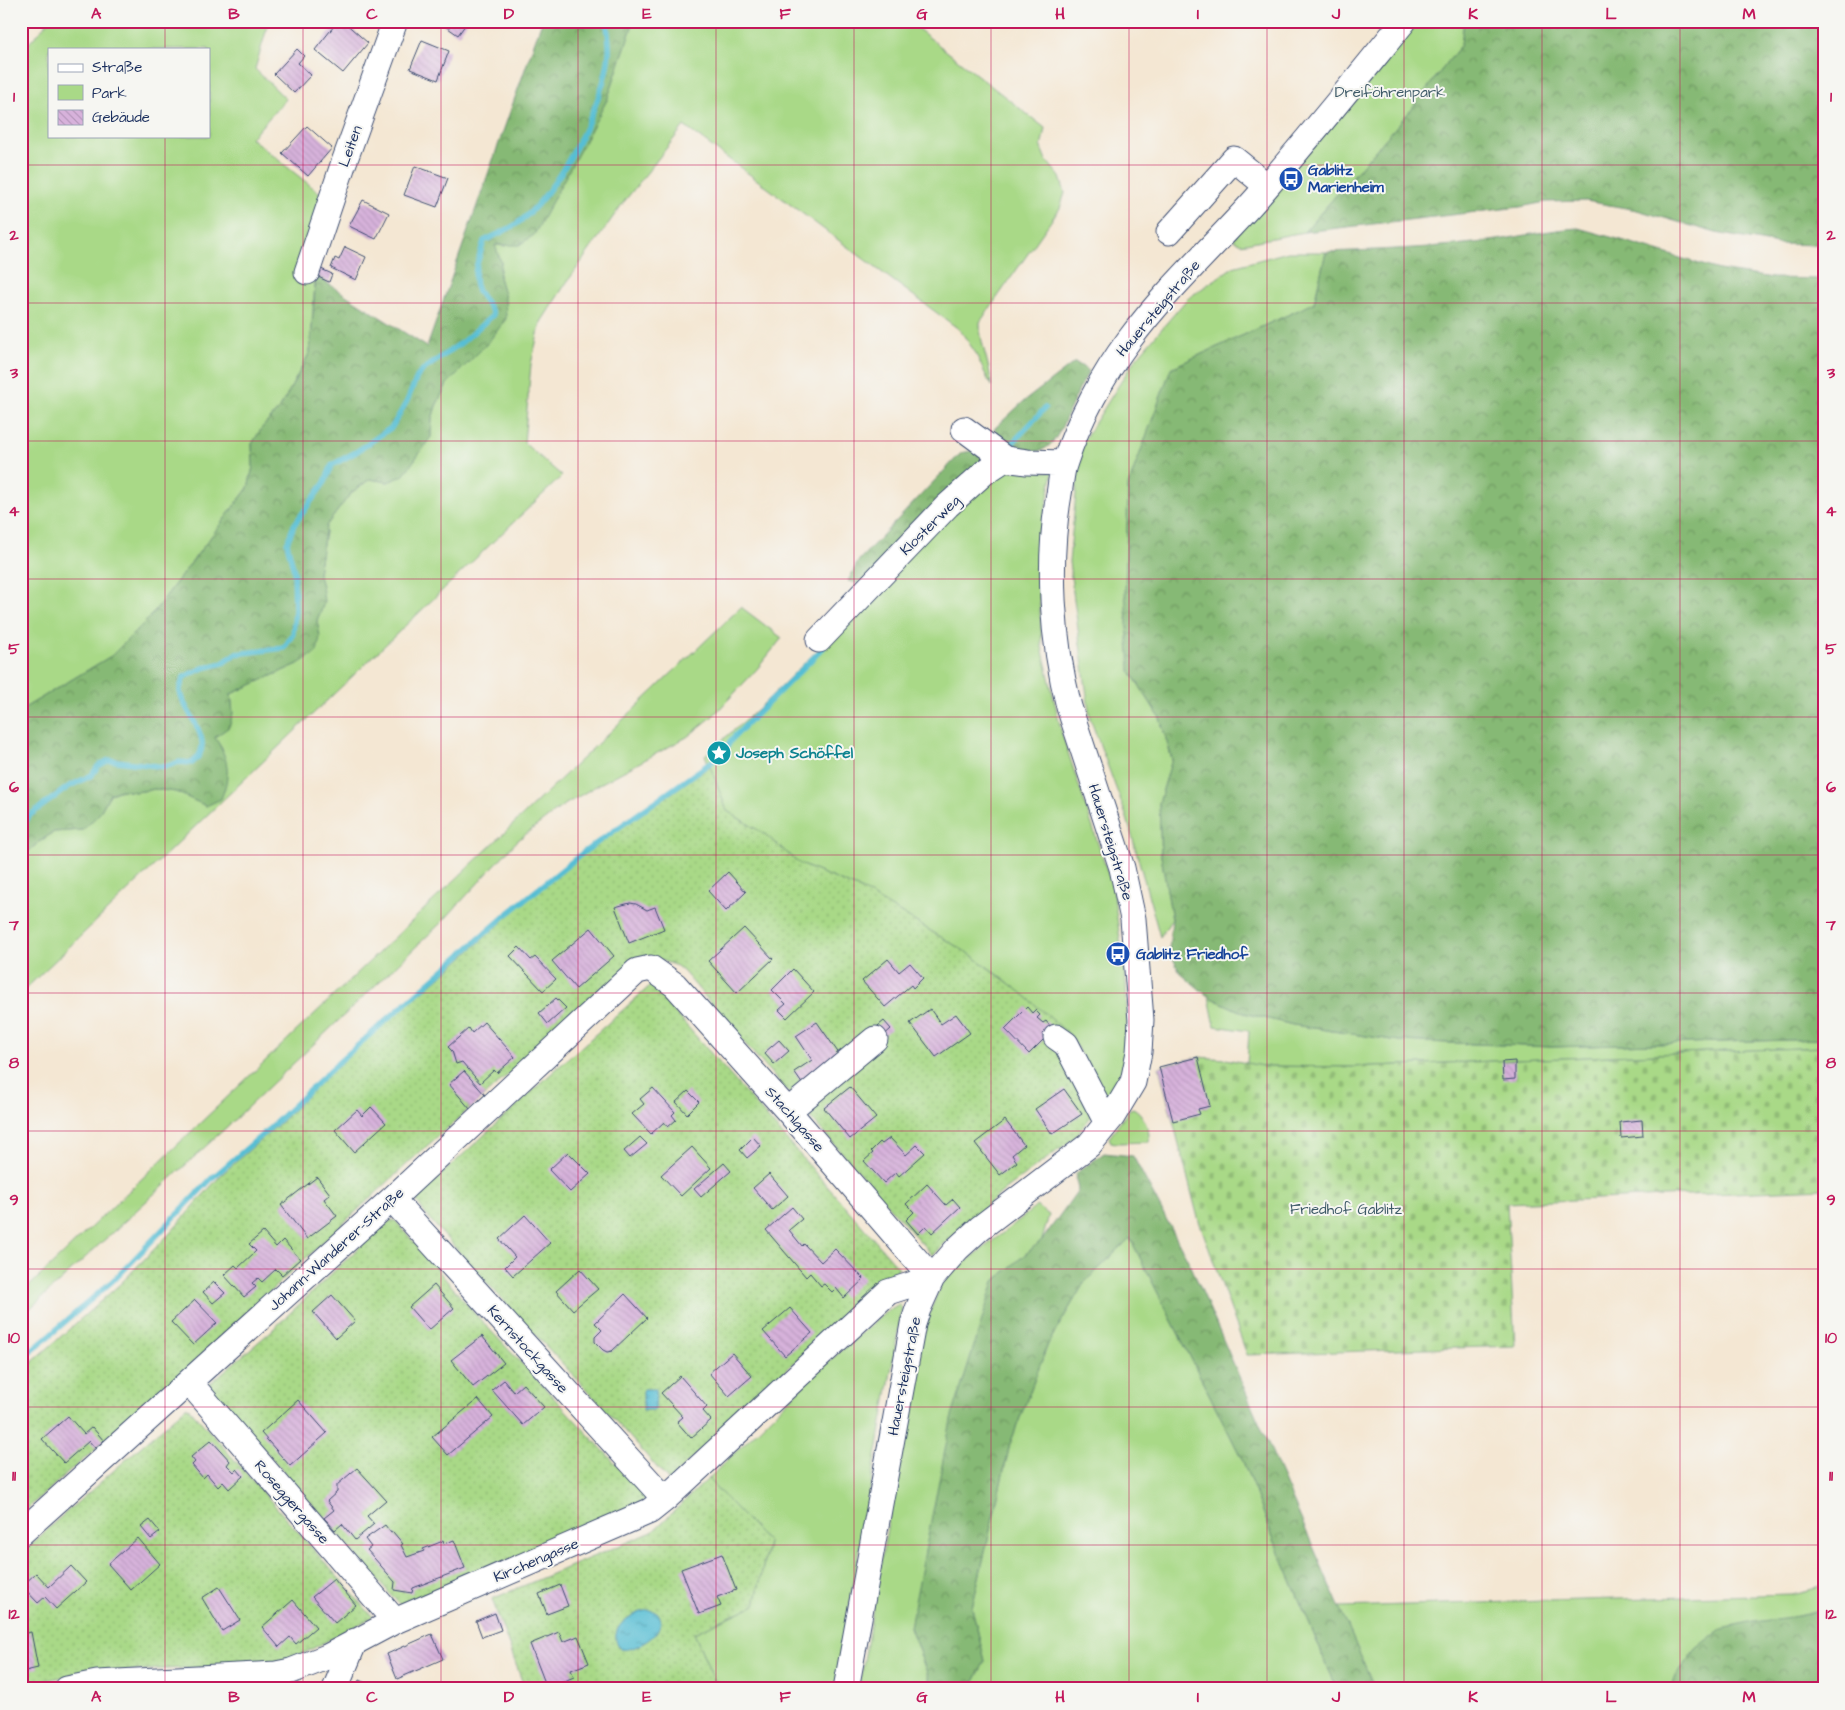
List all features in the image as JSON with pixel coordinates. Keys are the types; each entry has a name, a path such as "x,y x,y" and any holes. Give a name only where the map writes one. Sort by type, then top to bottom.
{"street":[{"name":"Leiten","path":"307,272 395,21"},
{"name":"Hauersteigstraße","path":"846,1689 913,1324 932,1278 957,1249 980,1228 1089,1145 1123,1101 1133,1082 1141,1035 1136,936 1130,898 1122,868 1069,707 1059,659 1055,626 1053,562 1056,509 1064,463 1092,402 1113,362 1127,342 1189,270 1283,168 1404,21"},
{"path":"1169,232 1234,158 1267,186"},
{"path":"964,429 1005,459 1027,462 1064,463"},
{"name":"Klosterweg","path":"819,640 947,506 985,472 1005,459"},
{"name":"Stachlgasse","path":"651,968 675,985 788,1111 932,1278"},
{"name":"Johann-Wanderer-Straße","path":"21,1533 392,1199 637,971 651,968"},
{"path":"1056,1037 1066,1044 1107,1123"},
{"path":"788,1111 875,1039"},
{"name":"Kernstockgasse","path":"392,1199 665,1499"},
{"name":"Kirchengasse","path":"67,1689 97,1683 276,1674 291,1671 327,1657 395,1621 650,1511 888,1292 932,1278"},
{"name":"Roseggergasse","path":"189,1382 395,1621"},
{"path":"335,1689 355,1641"}],"green space":[{"path":"49,21 269,21 255,69 286,99 251,138 321,194 310,352 280,408 261,429 252,444 253,467 248,488 150,617 111,656 21,710 21,52"},
{"path":"542,21 634,21 607,100 534,235 519,245 495,245 501,262 499,277 505,298 506,319 487,344 447,384 432,419 431,437 403,476 388,482 370,479 351,493 326,526 318,573 324,603 317,620 320,637 317,652 298,664 231,694 233,713 229,727 215,737 226,760 227,767 226,782 221,799 206,806 176,792 155,789 136,792 121,790 110,794 99,814 83,830 54,832 21,858 21,710 111,656 150,617 248,488 253,467 252,444 261,429 280,408 310,352 316,276 427,347"},
{"path":"634,21 908,21 1045,128 1041,148 1046,160 1060,177 1065,193 1060,208 980,322 981,338 991,386 975,352 960,330 684,126 623,203 541,322 531,364 524,443 562,476 21,993 21,858 54,832 83,830 99,814 110,794 122,790 136,792 155,789 176,792 206,806 223,750 214,737 233,713 231,694 298,664 320,637 317,620 324,603 318,573 326,526 351,493 370,479 388,482 431,437 432,419 447,384 487,344 505,298 499,277 501,262 494,245 506,246 607,100"},
{"name":"Dreiföhrenpark","path":"1416,21 1464,21 1461,45 1409,112 1304,232 1241,244 1233,239"},
{"path":"1464,21 1824,21 1824,245 1777,244 1716,233 1637,210 1586,201 1546,202 1520,207 1304,232 1409,112 1461,45"},
{"path":"1578,228 1719,270 1773,278 1824,279 1824,1039 1552,1047 1399,1041 1293,1025 1244,1013 1209,997 1180,973 1169,950 1172,919 1161,856 1159,803 1172,759 1160,718 1130,671 1125,592 1128,486 1171,368 1314,303 1326,252 1463,244"},
{"path":"1288,252 1326,252 1314,303 1171,368 1130,671 1160,718 1172,760 1159,803 1161,856 1172,919 1160,937 1127,818 1090,718 1069,562 1081,445 1134,361 1187,299 1233,267"},
{"path":"1075,362 1089,371 1059,433 1049,446 1042,450 1025,450 1008,442 994,429 1023,402"},
{"path":"981,449 990,459 862,585 848,581 859,560 961,453"},
{"path":"1007,470 1053,472 1037,553 1042,647 1062,734 1113,889 1126,982 1128,1058 1106,1103 1071,1036 1004,979 971,955 862,890 800,864 766,835 727,811 705,755 757,710 843,625 948,512"},
{"path":"741,607 782,638 757,669 712,717 687,737 561,807 517,841 443,921 231,1123 21,1317 21,1294"},
{"path":"710,766 727,811 766,835 800,864 862,890 971,955 1022,993 1071,1036 1095,1112 1073,1139 1002,1192 932,1255 684,972 677,966 652,957 526,1059 420,1152 191,1365 21,1514 21,1372 120,1284 172,1231 221,1175 280,1123 341,1062 392,1017 452,967 507,917 586,853"},
{"path":"651,985 899,1268 726,1424 669,1481 456,1249 426,1215 417,1201 418,1197 430,1185"},
{"path":"1209,997 1244,1013 1293,1025 1399,1041 1552,1047 1824,1039 1824,1047 1352,1067 1262,1066 1247,1064 1249,1031 1215,1026"},
{"name":"Friedhof Gablitz","path":"1824,1047 1824,1189 1507,1203 1515,1346 1247,1355 1198,1218 1159,1067 1198,1057 1226,1059 1262,1066 1352,1067"},
{"path":"1130,1109 1137,1110 1146,1123 1149,1142 1111,1142 1109,1138"},
{"path":"1104,1153 1133,1156 1191,1266 1375,1689 1337,1689 1242,1459 1130,1238 1084,1283 1048,1344 1010,1444 972,1608 985,1661 970,1689 933,1689 910,1627 951,1420 994,1281 1042,1240 1078,1190 1075,1174"},
{"path":"1037,1206 1049,1215 1042,1240 994,1281 910,1627 933,1689 859,1689 921,1333 943,1280"},
{"path":"391,1220 396,1221 477,1316 649,1499 470,1577 400,1605 208,1385 269,1333 366,1241"},
{"path":"1130,1238 1242,1459 1337,1689 970,1689 985,1661 972,1608 1010,1444 1048,1344 1084,1283"},
{"path":"899,1304 902,1309 835,1689 718,1689 694,1633 755,1605 768,1543 708,1479 818,1371 887,1311"},
{"path":"187,1406 373,1617 285,1663 84,1673 21,1685 21,1555 53,1524"},
{"path":"708,1479 768,1542 755,1605 694,1633 718,1689 525,1689 492,1599 652,1532"},
{"path":"1824,1585 1824,1610 1798,1616 1676,1677 1672,1689 1375,1689 1339,1607 1791,1594"},
{"path":"1824,1610 1824,1689 1672,1689 1676,1677 1696,1649 1722,1629"}],"water":[{"path":"643,1389 656,1389 655,1410 643,1410"},
{"path":"649,1610 657,1612 661,1619 656,1633 642,1644 620,1649 616,1642 616,1635 622,1623 634,1615"}],"building":[{"path":"338,21 343,21 368,43 343,73 315,50"},
{"path":"438,21 468,21 458,35"},
{"path":"422,40 449,51 438,80 410,69"},
{"path":"297,49 304,56 298,63 311,75 294,93 274,74"},
{"path":"307,126 332,148 308,176 282,153"},
{"path":"415,166 448,178 437,207 404,195"},
{"path":"363,200 389,213 376,239 349,226"},
{"path":"345,247 366,257 356,280 331,268 335,258 339,260"},
{"path":"319,268 332,274 329,282 316,276"},
{"path":"728,872 746,892 726,911 708,891"},
{"path":"630,903 647,910 655,907 664,929 629,943 615,907"},
{"path":"591,928 614,956 576,989 552,961"},
{"path":"744,928 773,959 737,993 708,961"},
{"path":"519,947 531,960 535,957 556,979 543,991 510,956"},
{"path":"888,959 899,972 910,963 923,978 913,988 911,985 885,1007 862,981"},
{"path":"793,969 814,992 787,1018 779,1010 786,1004 772,990"},
{"path":"556,998 566,1008 548,1024 539,1013"},
{"path":"1027,1007 1032,1013 1035,1010 1040,1015 1037,1018 1043,1023 1046,1021 1050,1026 1048,1028 1051,1032 1029,1054 1005,1029"},
{"path":"930,1009 941,1024 956,1014 970,1033 936,1057 910,1023"},
{"path":"884,1021 891,1029 881,1038 873,1030"},
{"path":"484,1022 515,1057 497,1073 494,1070 480,1083 462,1062 456,1064 452,1051 448,1047 469,1028 472,1033"},
{"path":"817,1022 844,1061 805,1088 794,1072 812,1060 796,1036"},
{"path":"779,1040 789,1051 774,1064 764,1053"},
{"path":"1198,1057 1210,1106 1198,1109 1200,1114 1173,1121 1159,1067"},
{"path":"1515,1061 1515,1079 1503,1080 1502,1062"},
{"path":"464,1071 485,1095 470,1109 449,1084"},
{"path":"850,1087 876,1118 850,1139 824,1108"},
{"path":"653,1088 675,1112 672,1115 676,1120 668,1127 664,1122 651,1134 632,1114 644,1104 640,1099"},
{"path":"1064,1089 1082,1114 1052,1134 1035,1109"},
{"path":"688,1091 699,1102 687,1114 676,1102"},
{"path":"371,1107 386,1123 354,1152 335,1130 357,1110 362,1116"},
{"path":"1005,1120 1024,1145 1012,1155 1017,1162 1000,1175 975,1143"},
{"path":"1642,1120 1643,1136 1621,1138 1620,1122"},
{"path":"640,1137 647,1144 630,1158 624,1151"},
{"path":"753,1137 761,1146 747,1158 740,1150"},
{"path":"890,1138 906,1155 917,1145 925,1153 899,1176 896,1172 884,1183 864,1161 873,1153 871,1151 880,1142 882,1144"},
{"path":"692,1147 711,1168 681,1196 661,1175"},
{"path":"568,1152 590,1174 570,1192 549,1170"},
{"path":"724,1163 731,1171 701,1197 694,1189"},
{"path":"769,1174 788,1196 772,1210 753,1188"},
{"path":"317,1177 330,1194 324,1199 337,1216 307,1239 281,1205"},
{"path":"927,1184 946,1205 953,1199 960,1207 932,1233 926,1226 918,1234 906,1220 914,1212 906,1204"},
{"path":"792,1207 802,1219 789,1230 802,1246 804,1244 821,1262 835,1249 864,1279 844,1298 836,1288 832,1292 824,1284 821,1286 810,1273 806,1277 766,1230"},
{"path":"525,1215 550,1243 513,1276 505,1267 515,1257 499,1239"},
{"path":"263,1232 276,1247 283,1240 300,1259 282,1275 276,1269 262,1282 258,1278 252,1283 256,1287 244,1297 224,1275 235,1265 238,1268 256,1251 249,1244"},
{"path":"580,1269 598,1289 573,1310 556,1291"},
{"path":"214,1282 225,1293 213,1303 203,1292"},
{"path":"434,1285 454,1308 429,1330 409,1307"},
{"path":"625,1294 647,1318 612,1351 607,1352 595,1342 595,1337 602,1330 595,1323"},
{"path":"332,1295 355,1321 336,1338 313,1312"},
{"path":"195,1300 217,1323 193,1345 171,1322"},
{"path":"790,1308 812,1333 785,1356 763,1331"},
{"path":"482,1336 504,1363 473,1387 451,1360"},
{"path":"732,1353 752,1376 729,1396 709,1373"},
{"path":"680,1376 707,1407 703,1411 711,1420 691,1438 677,1422 683,1417 661,1393"},
{"path":"504,1380 514,1392 523,1384 544,1407 523,1425 492,1390"},
{"path":"478,1399 493,1417 448,1455 432,1437"},
{"path":"298,1400 327,1433 290,1466 261,1433"},
{"path":"68,1416 84,1434 92,1427 104,1441 95,1448 89,1441 64,1463 42,1439"},
{"path":"211,1440 230,1461 227,1465 234,1472 237,1469 243,1476 229,1489 223,1482 218,1487 207,1474 203,1478 192,1465 195,1462 191,1457"},
{"path":"357,1468 386,1500 367,1516 374,1524 355,1540 342,1524 335,1530 324,1518 334,1510 327,1501 337,1492 337,1485"},
{"path":"150,1520 160,1532 151,1539 141,1527"},
{"path":"385,1525 403,1544 401,1545 407,1557 443,1541 444,1544 454,1540 465,1568 413,1588 412,1593 394,1590 395,1582 367,1550 371,1547 365,1539"},
{"path":"138,1538 160,1564 131,1590 108,1564"},
{"path":"722,1554 736,1590 717,1597 721,1606 699,1614 681,1569"},
{"path":"71,1566 86,1582 56,1609 45,1597 38,1603 22,1586 36,1573 49,1587"},
{"path":"334,1579 356,1605 335,1623 312,1597"},
{"path":"560,1585 568,1606 547,1614 539,1594"},
{"path":"219,1587 240,1620 222,1631 202,1598"},
{"path":"293,1600 316,1627 296,1644 290,1637 279,1647 262,1627"},
{"path":"495,1613 501,1630 482,1637 476,1621"},
{"path":"31,1632 38,1668 21,1672 21,1634"},
{"path":"559,1632 563,1642 578,1636 589,1663 571,1670 574,1677 547,1688 530,1644"},
{"path":"432,1634 443,1659 397,1679 387,1654"},
{"path":"359,1680 372,1686 370,1689 356,1689"}],"waterway":[{"path":"21,829 30,815 68,787 92,775 98,766 109,760 165,767 179,762 192,763 199,755 202,746 198,728 180,692 184,677 203,668 223,663 235,654 284,648 293,634 295,611 294,571 287,543 294,525 325,482 332,465 356,452 392,427 407,401 417,377 423,370 461,343 493,315 478,291 475,279 476,266 484,241 515,225 530,212 546,194 576,146 589,121 606,72 609,48 607,21"},
{"path":"1009,447 1045,408"},
{"path":"21,1360 117,1277 212,1178 269,1129 340,1061 506,915 584,852 724,753 731,740 823,648"}],"place":[{"name":"Gablitz Marienheim","path":"1291,179"},
{"name":"Joseph Schöffel","path":"719,753"},
{"name":"Gablitz Friedhof","path":"1118,954"}]}
